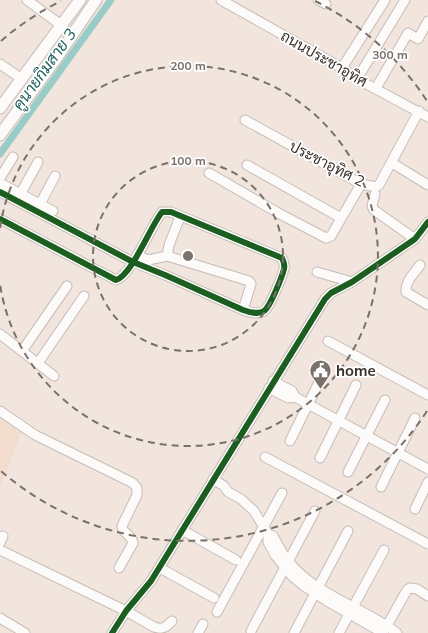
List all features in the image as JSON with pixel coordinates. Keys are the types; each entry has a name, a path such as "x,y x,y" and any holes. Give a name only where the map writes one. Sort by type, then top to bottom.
{"main road":[{"path":"0,108 80,0"},
{"path":"0,135 60,53 96,0"}],"street":[{"path":"27,0 61,25"},
{"name":"ถนนประชาอุทิศ","path":"221,0 234,3 358,78 428,116"},
{"path":"342,68 385,0"},
{"path":"358,78 406,0"},
{"path":"376,88 408,33 418,39 428,21"},
{"path":"0,64 22,79"},
{"name":"ประชาอุทิศ 2","path":"245,120 361,184 376,187 379,185 392,163 419,111"},
{"path":"0,178 13,157"},
{"path":"21,193 38,162"},
{"path":"392,163 428,185"},
{"path":"247,165 342,218"},
{"path":"209,173 280,214 326,238 331,236 361,184"},
{"path":"40,204 56,176"},
{"path":"0,183 54,211"},
{"path":"0,192 135,259 165,275 243,310 256,313 264,312 270,304 284,270 284,262 282,258 171,212 162,212 156,220 135,259 121,279 116,280 0,218"},
{"path":"375,194 372,206 374,210 415,239"},
{"path":"167,256 169,244 180,216"},
{"path":"112,633 126,611 142,593 160,568 211,482 325,298 331,293 352,282 415,239 428,222"},
{"path":"135,259 148,260 167,256 248,281 251,284 243,310"},
{"path":"420,265 407,283 406,292 428,305"},
{"path":"317,272 352,282"},
{"path":"22,351 67,286"},
{"path":"38,363 84,296"},
{"path":"0,334 54,376"},
{"path":"328,340 428,395"},
{"path":"290,441 326,368"},
{"path":"271,385 288,398 295,397 428,469"},
{"path":"320,458 356,385"},
{"path":"348,472 384,400"},
{"path":"0,411 30,432 133,483 137,488 137,495 122,526 123,530 131,538 132,543 119,568"},
{"path":"381,487 415,418"},
{"path":"265,457 428,544"},
{"path":"211,482 222,491 228,492 248,504 266,530 268,542 275,554 287,565 304,586 317,590 384,631 397,633"},
{"path":"415,509 428,482"},
{"path":"217,612 266,530 282,493"},
{"path":"251,631 315,511"},
{"path":"182,530 236,560"},
{"path":"294,633 348,531"},
{"path":"0,550 126,611 159,629 164,629 172,622"},
{"path":"338,633 384,550"},
{"path":"160,568 214,598"},
{"path":"384,631 407,590 410,588 416,589 428,596"},
{"path":"0,618 25,633"},
{"path":"198,633 203,624"}],"shaded area":[{"path":"0,417 21,433 0,487"}],"waterway":[{"name":"คูนายกิมสาย 3","path":"0,154 111,0"}],"cycle path":[{"path":"0,192 133,262 248,312 259,313 264,311 276,292 284,268 282,258 171,212 162,212 157,219 134,260 128,269 116,280 0,219"},
{"path":"112,633 126,611 151,581 325,299 331,293 352,282 415,239 428,222"}],"place":[{"name":"home","path":"320,390"}]}
